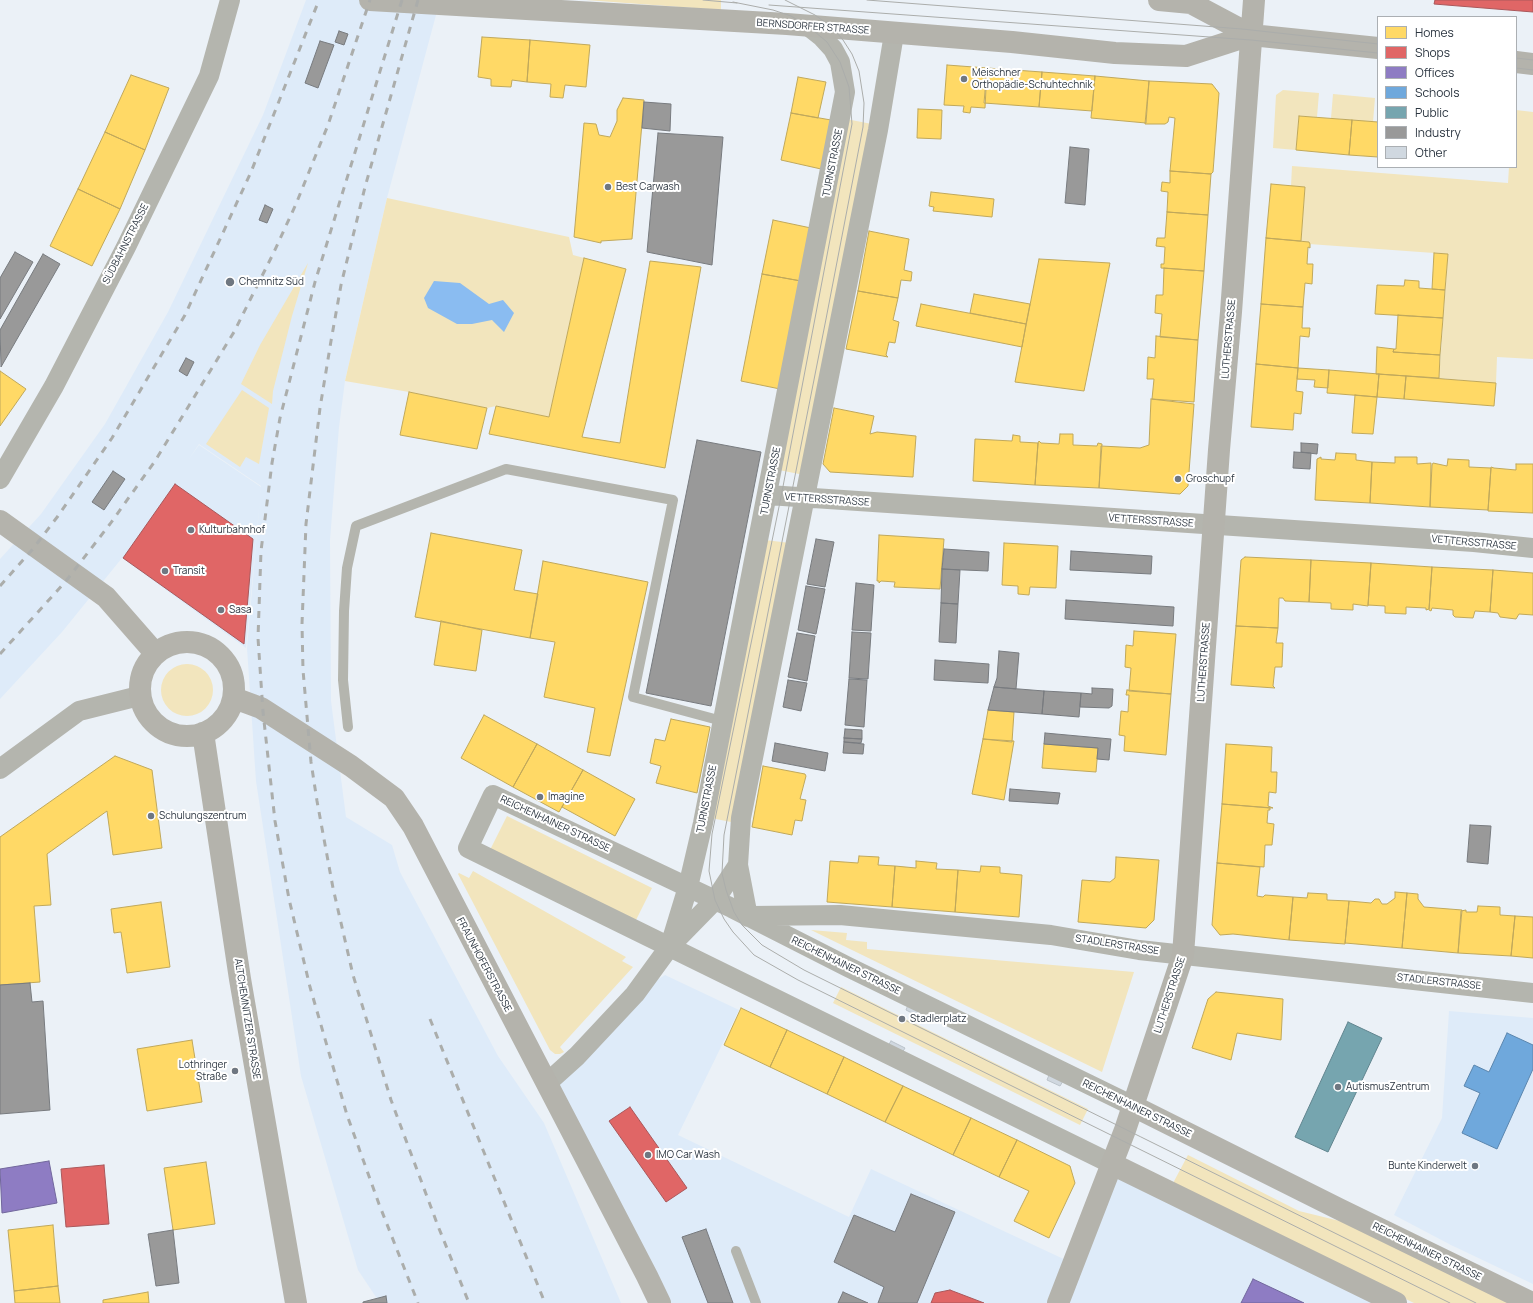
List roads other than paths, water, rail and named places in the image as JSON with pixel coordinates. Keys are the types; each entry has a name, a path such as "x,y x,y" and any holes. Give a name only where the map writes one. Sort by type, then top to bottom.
{"street":[{"name":"SÜDBAHNSTRASSE","path":"0,479 54,386 126,247 209,76 230,0"},
{"name":"BERNSDORFER STRASSE","path":"370,0 808,26 894,34 1012,42 1115,53 1186,56 1252,35"},
{"name":"BERNSDORFER STRASSE","path":"1159,0 1191,3 1252,35 1377,48"},
{"name":"LUTHERSTRASSE","path":"1058,1303 1133,1106 1183,955 1254,0"},
{"name":"TURNSTRASSE","path":"670,946 688,887 703,823 722,721 768,496 845,92 840,62 833,49 822,37 808,26"},
{"name":"TURNSTRASSE","path":"748,917 738,864 741,818 878,130 894,34"},
{"path":"1517,62 1533,64"},
{"name":"VETTERSSTRASSE","path":"768,496 1466,541 1533,548"},
{"path":"0,521 106,597 155,654"},
{"path":"179,642 202,644 212,648 221,656 230,670 234,686 234,698 223,720 214,728 203,733 188,736 177,735 160,727 146,713 139,696 142,675 149,660 155,654 170,644 179,642"},
{"path":"0,769 79,711 101,704 139,696"},
{"name":"FRAUNHOFERSTRASSE","path":"234,698 261,708 352,766 394,798 413,826 660,1303"},
{"name":"ALTCHEMNITZER STRASSE","path":"203,733 240,979 296,1303"},
{"name":"REICHENHAINER STRASSE","path":"1396,1303 950,1086 670,946 468,848 493,795 715,900 1133,1106 1339,1210 1532,1303"},
{"name":"TURNSTRASSE","path":"547,1084 577,1056 634,994 670,946 715,900 738,864"},
{"name":"STADLERSTRASSE","path":"748,917 840,915 1051,935 1139,950 1533,993"}],"lane":[{"path":"348,727 343,680 344,611 347,568 356,526 506,469 673,500 633,697 722,721"},
{"path":"736,1251 756,1303"}],"water":[{"path":"434,281 460,283 489,304 503,300 514,313 504,332 492,320 472,324 457,324 428,308 424,298"}],"tram line":[{"path":"703,0 737,3"},
{"path":"785,0 815,15 832,27 852,54 859,71 864,103 863,127 724,835 722,873 734,912 742,925 762,945 804,970 1476,1303"},
{"path":"867,0 1242,29 1377,44"},
{"path":"733,2 773,10 791,16 808,26 827,42 840,62 849,87 852,124 781,497 712,834 709,871 715,900 724,919 733,932 754,955 798,980 1450,1303"},
{"path":"769,5 1251,40 1377,53"},
{"path":"1517,58 1533,60"},
{"path":"1517,68 1533,70"}],"railway":[{"path":"0,586 32,550 58,516 112,438 185,315 251,172 319,0"},
{"path":"0,654 66,581 110,524 155,461 234,332 296,204 328,125 370,0"},
{"path":"402,0 315,282 280,418 272,463 261,551 258,638 263,712 275,821 289,899 310,987 347,1115 379,1204 418,1303"},
{"path":"418,0 365,187 341,285 331,341 320,408 306,524 302,624 303,670 311,762 317,801 333,888 353,975 391,1100 438,1226 469,1303"},
{"path":"430,1019 545,1303"}],"place":[{"name":"Meischner Orthopädie-Schuhtechnik","path":"964,79"},
{"name":"Best Carwash","path":"608,187"},
{"name":"Chemnitz Süd","path":"230,282"},
{"name":"Groschupf","path":"1178,479"},
{"name":"Kulturbahnhof","path":"191,530"},
{"name":"Transit","path":"165,571"},
{"name":"Sasa","path":"221,610"},
{"name":"Imagine","path":"540,797"},
{"name":"Schulungszentrum","path":"151,816"},
{"name":"Stadlerplatz","path":"902,1019"},
{"name":"Lothringer Straße","path":"235,1071"},
{"name":"AutismusZentrum","path":"1338,1087"},
{"name":"IMO Car Wash","path":"648,1155"},
{"name":"Bunte Kinderwelt","path":"1475,1166"}]}
